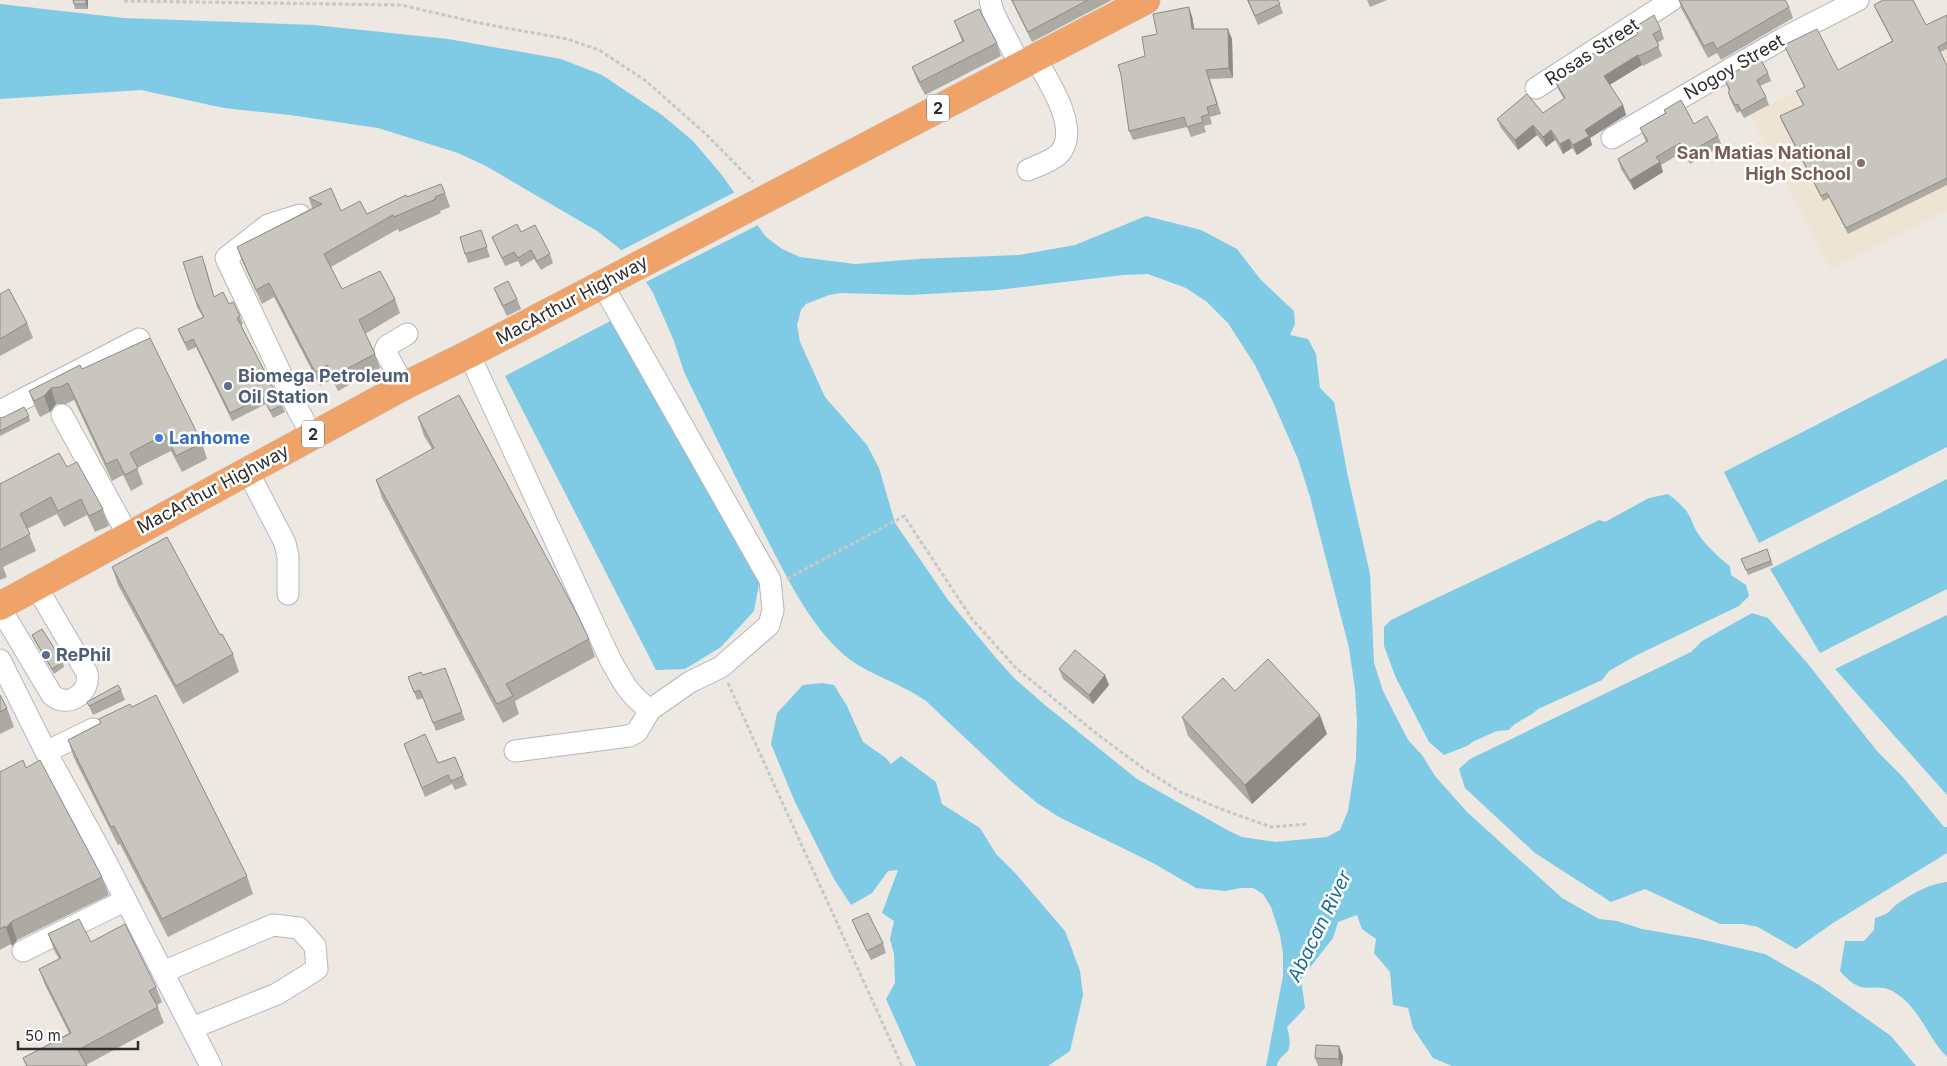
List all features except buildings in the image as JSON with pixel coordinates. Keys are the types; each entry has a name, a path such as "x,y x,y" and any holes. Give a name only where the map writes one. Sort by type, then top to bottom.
{"highway":[{"name":"MacArthur Highway","path":"0,607 128,535 404,386 469,354 758,201 1146,0"}],"street":[{"path":"990,0 993,12 1059,102 1066,126 1064,147 1058,156 1028,170"},
{"name":"Rosas Street","path":"1536,88 1672,0"},
{"name":"Nogoy Street","path":"1612,138 1782,40 1858,0"},
{"path":"300,215 268,225 226,258 298,410 312,435"},
{"path":"515,751 629,736 637,732 650,710 690,682 721,667 769,624 774,610 770,580 602,284"},
{"path":"404,386 385,350 387,346 407,334"},
{"path":"0,411 139,339"},
{"path":"469,354 610,659 627,689 635,699 650,710"},
{"path":"62,415 128,535"},
{"path":"248,470 285,543 288,557 288,594"},
{"path":"0,607 52,695 57,700 64,701 74,698 85,689 88,680 87,673 36,586"},
{"path":"0,660 46,752 211,1066"},
{"path":"46,752 113,720"},
{"path":"23,952 124,900"},
{"path":"163,972 273,925 299,928 316,946 317,969 277,994 192,1028"}],"path":[{"path":"124,1 401,6 567,38 599,50 646,81 707,135 758,201"},
{"path":"787,579 904,516 972,619 1016,668 1142,768 1180,792 1271,827 1307,824"},
{"path":"721,667 902,1066"}],"shaded area":[{"name":"San Matias National High School","path":"1947,17 1947,211 1831,269 1750,115"}],"water":[{"name":"Abacan River","path":"0,4 124,18 314,25 448,39 561,59 602,75 662,115 693,141 721,174 766,237 782,249 800,257 855,264 917,259 1019,255 1075,245 1146,216 1201,230 1237,249 1261,280 1294,311 1295,324 1290,335 1308,339 1316,354 1320,388 1334,402 1347,472 1370,574 1374,663 1383,691 1408,740 1422,755 1435,776 1467,812 1562,898 1599,919 1617,921 1642,929 1700,939 1765,954 1819,985 1891,1036 1916,1066 1452,1066 1433,1058 1413,1028 1408,1008 1393,1005 1390,972 1374,953 1376,939 1362,929 1357,915 1338,922 1333,938 1301,979 1305,1008 1287,1027 1290,1040 1289,1049 1279,1060 1277,1066 1266,1066 1283,976 1283,954 1280,935 1271,907 1263,894 1253,888 1225,891 1196,888 1153,863 1059,817 1037,803 1012,782 926,701 874,674 844,655 809,614 782,567 684,372 674,341 653,293 638,269 619,248 597,231 486,166 458,153 378,128 290,115 224,108 141,90 0,99","holes":["1148,274 1186,288 1207,302 1228,323 1255,365 1274,404 1298,459 1310,497 1349,648 1355,689 1357,721 1356,759 1348,811 1340,830 1327,837 1276,842 1242,837 1229,831 1137,779 1014,678 948,600 895,523 879,468 867,445 825,397 800,342 797,325 801,310 806,304 829,295 841,293 910,295 998,290 1123,275"]},
{"path":"618,317 760,579 754,611 721,647 685,669 656,670 505,376"},
{"path":"1947,358 1947,447 1759,543 1724,472"},
{"path":"1947,479 1947,589 1820,653 1770,569"},
{"path":"1668,494 1686,510 1705,543 1730,566 1731,575 1746,585 1749,596 1739,606 1637,655 1609,671 1602,680 1538,709 1509,730 1497,731 1444,755 1429,742 1396,678 1384,646 1384,627 1391,620 1599,520 1605,522 1649,498"},
{"path":"1752,613 1768,618 1808,664 1877,751 1902,776 1944,827 1947,827 1947,853 1833,923 1796,949 1758,927 1743,924 1720,924 1645,889 1611,902 1535,853 1465,788 1459,769 1470,759 1691,652 1702,641"},
{"path":"1947,615 1947,795 1835,669"},
{"path":"822,683 834,685 847,706 863,742 886,758 891,764 901,756 936,782 942,804 980,828 996,854 1016,874 1065,931 1080,971 1083,995 1070,1051 1048,1066 916,1066 886,999 895,983 894,954 890,939 894,921 882,913 898,870 888,871 872,893 851,905 834,879 795,802 771,744 777,713 803,685"},
{"path":"1947,882 1947,1057 1905,1000 1889,990 1856,985 1840,971 1845,941 1864,941 1874,930 1875,918 1888,913 1900,902 1917,892"}],"pier":[{"path":"737,191 760,224 644,283 636,270 618,252"}],"place":[{"name":"San Matias National High School","path":"1861,163"},
{"name":"Biomega Petroleum Oil Station","path":"228,386"},
{"name":"Lanhome","path":"159,438"},
{"name":"RePhil","path":"46,655"}]}
